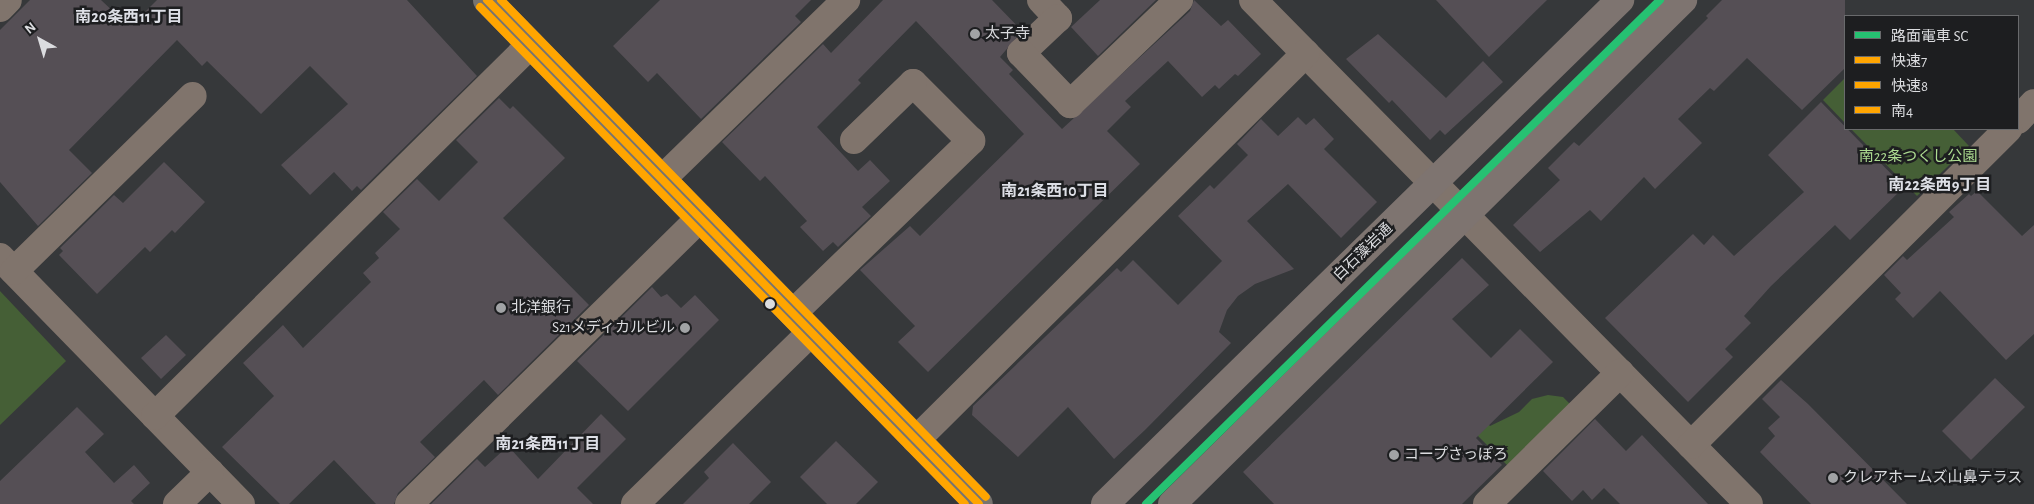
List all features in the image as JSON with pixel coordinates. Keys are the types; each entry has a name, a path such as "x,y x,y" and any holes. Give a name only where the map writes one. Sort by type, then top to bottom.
{"highway":[{"path":"487,0 979,504"}],"main road":[{"name":"白石藻岩通","path":"1105,504 1620,0"},
{"path":"1172,504 1683,0"}],"street":[{"path":"0,8 8,0"},
{"path":"662,179 846,0"},
{"path":"1041,0 1058,18 1021,54 1070,104 1179,0"},
{"path":"1253,0 1749,504"},
{"path":"155,416 530,45"},
{"path":"916,440 1306,54"},
{"path":"635,504 970,141 913,83 854,140"},
{"path":"192,96 7,264 241,504"},
{"path":"2019,119 2034,103"},
{"path":"1691,445 2007,130"},
{"path":"409,504 700,218"},
{"path":"1487,504 1620,373"},
{"path":"177,504 210,472"}],"green space":[{"name":"南22条つくし公園","path":"1844,79 1844,122 1823,100"},
{"name":"南22条つくし公園","path":"1852,130 1954,130 1969,146 1917,196"},
{"path":"0,291 66,361 0,425"},
{"path":"1455,391 1490,426 1519,412 1532,399 1548,395 1563,397 1572,406 1508,466 1444,402"}],"building":[{"path":"30,0 101,0 117,15 124,8 137,20 157,0 407,0 477,76 361,190 357,186 352,191 334,172 310,195 281,165 348,104 310,66 261,114 207,61 202,66 177,40 69,150 92,173 38,226 0,182 0,30"},
{"path":"660,0 811,0 795,16 801,22 701,119 657,73 648,82 613,46"},
{"path":"883,0 992,0 1022,31 1000,57 1013,70 1009,74 1062,129 1190,11 1194,0 1221,26 1228,20 1261,54 1238,76 1235,74 1219,89 1215,85 1202,97 1168,61 1125,101 1131,107 1107,131 1140,164 928,372 898,342 915,326 860,270 910,226 920,236 1024,134 916,21 858,80 861,83 817,127 858,171 870,160 890,181 862,207 871,216 838,247 833,242 823,251 800,227 807,221 765,176 760,181 722,142 823,44 831,53"},
{"path":"1100,0 1156,0 1098,56 1071,27"},
{"path":"1436,0 1547,0 1489,57"},
{"path":"1722,0 1845,0 1844,69 1802,110 1747,58 1714,91 1710,88 1678,119 1702,143 1655,189 1644,177 1601,221 1590,210 1540,252 1513,225 1560,180 1548,168 1574,142 1579,146 1708,18 1706,16"},
{"path":"1378,34 1446,98 1483,61 1503,82 1445,135 1440,130 1430,140 1392,100 1389,103 1346,59"},
{"path":"499,98 510,109 513,106 565,158 503,218 589,305 498,395 484,380 420,442 435,457 398,493 394,504 376,504 334,460 289,504 280,504 222,447 274,396 243,363 283,325 303,348 371,282 363,273 379,258 375,253 400,229 383,212 417,179 439,201 478,162 456,140"},
{"path":"1821,102 1844,126 1844,130 1848,130 1904,187 1850,240 1835,225 1771,286 1744,316 1751,323 1725,349 1733,357 1688,402 1605,318 1693,234 1704,245 1713,235 1734,256 1804,192 1768,155"},
{"path":"1298,117 1306,125 1314,118 1334,139 1324,149 1377,202 1341,238 1288,184 1247,221 1294,269 1255,284 1238,296 1227,310 1219,332 1231,343 1114,459 1068,407 1018,457 972,415 973,406 1117,268 1121,272 1133,260 1178,305 1222,261 1178,216 1210,185 1214,189 1248,155 1237,144 1261,119 1278,136"},
{"path":"164,162 205,202 175,233 172,230 150,252 145,247 97,294 59,255 63,251 60,248 114,195 123,203"},
{"path":"1977,191 2022,236 2034,225 2034,334 2006,360 1940,291 1913,318 1895,299 1901,293 1884,275 1903,256 1907,260 1954,217 1949,212 1969,194 1971,196"},
{"path":"1462,258 1489,285 1452,319 1491,358 1520,329 1553,362 1476,438 1502,465 1462,504 1274,504 1243,472"},
{"path":"652,287 661,297 667,294 681,308 695,295 719,320 628,411 577,361"},
{"path":"166,335 186,355 161,379 141,358"},
{"path":"1995,378 2025,407 1971,460 1942,431"},
{"name":"クレアホームズ山鼻テラス","path":"1781,380 1808,404 1907,504 1811,504 1760,452 1775,436 1768,428 1780,417 1762,399"},
{"path":"77,407 104,434 85,452 114,483 134,465 150,483 131,501 134,504 0,504 0,481"},
{"path":"601,414 626,439 577,488 593,504 431,504 477,459 485,467 508,446 538,479"},
{"path":"1595,419 1626,451 1642,435 1708,504 1620,504 1604,488 1592,500 1583,490 1572,501 1543,471"},
{"path":"836,441 878,482 856,504 827,504 800,477"},
{"path":"733,443 771,482 749,504 683,504 709,478 704,472"}],"tram line":[{"name":"SC","path":"1146,504 1660,0"}],"transit line":[{"name":"快速7","path":"487,0 979,504"},
{"name":"南4","path":"501,0 986,497"},
{"name":"快速8","path":"480,7 965,504"}],"place":[{"name":"太子寺","path":"975,34"},
{"name":"北洋銀行","path":"501,308"},
{"name":"S21メディカルビル","path":"685,328"},
{"name":"コープさっぽろ","path":"1394,455"},
{"name":"クレアホームズ山鼻テラス","path":"1833,478"}],"district":[{"name":"南20条西11丁目","path":"129,17"},
{"name":"南22条西9丁目","path":"1940,185"},
{"name":"南21条西10丁目","path":"1055,191"},
{"name":"南21条西11丁目","path":"548,444"}]}
